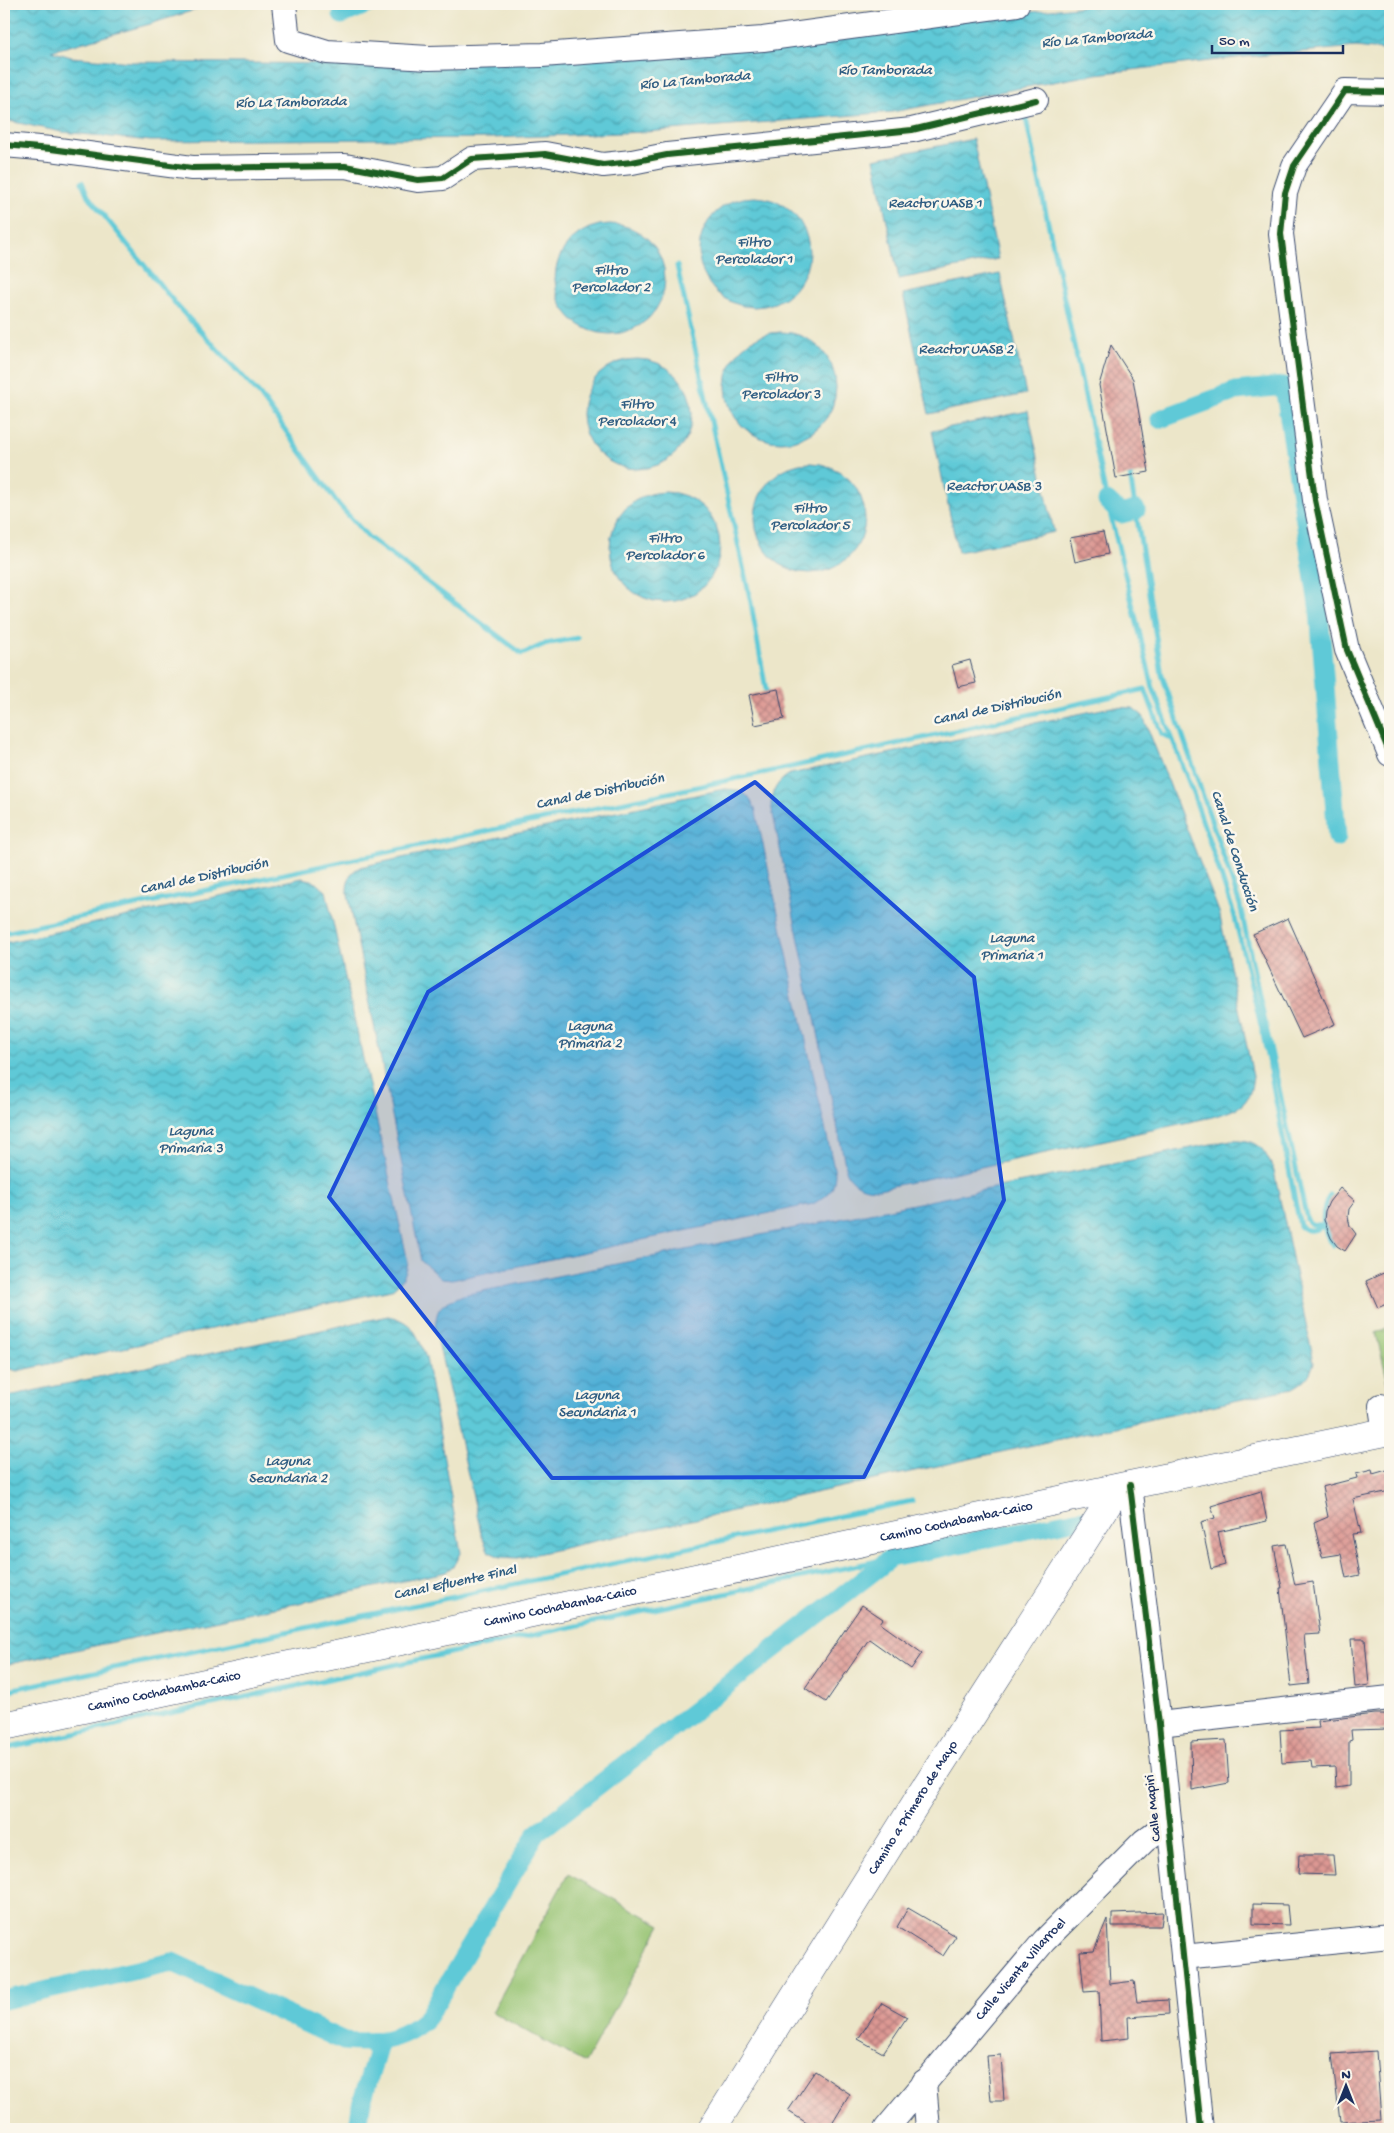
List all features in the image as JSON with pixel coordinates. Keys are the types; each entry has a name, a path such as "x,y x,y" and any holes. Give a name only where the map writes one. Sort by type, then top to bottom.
{"main road":[{"name":"Camino Cochabamba-Caico","path":"4,1726 1388,1432"},
{"name":"Camino a Primero de Mayo","path":"712,2129 914,1806 1124,1487"}],"street":[{"path":"284,4 288,40 327,52 429,58 542,55 763,39 1017,4"},
{"path":"1390,92 1345,91 1294,166 1286,193 1281,234 1315,500 1347,650 1390,754"},
{"path":"4,145 51,149 192,168 345,166 418,180 443,178 472,159 545,154 603,165 632,162 667,154 912,130 1036,100"},
{"path":"1381,1406 1388,1432"},
{"name":"Calle Mapiri","path":"1124,1487 1159,1724 1182,1957 1202,2129"},
{"path":"1159,1724 1390,1698"},
{"name":"Calle Vicente Villarroel","path":"886,2129 1044,1941 1144,1841 1168,1823"},
{"path":"1182,1957 1390,1936"},
{"path":"924,2082 928,2129"}],"highlighted area":[{"path":"755,782 974,977 1004,1200 864,1477 552,1478 329,1197 428,992"}],"green space":[{"path":"1390,1326 1390,1391 1376,1333"},
{"path":"568,1874 661,1925 585,2063 492,2012"}],"water":[{"name":"Río Tamborada","path":"4,4 214,4 51,51 71,57 132,62 352,64 962,20 1102,4 1390,4 1390,51 1356,47 1244,57 1096,74 892,112 645,132 491,138 151,141 62,132 4,120"},
{"name":"Reactor UASB 1","path":"973,139 998,259 899,279 874,159"},
{"name":"Filtro Percolador 1","path":"754,197 775,201 793,213 805,231 809,252 805,273 793,291 775,303 754,307 733,303 715,291 703,273 699,252 703,231 715,213 733,201"},
{"name":"Filtro Percolador 2","path":"610,224 631,228 649,240 661,258 665,279 661,300 649,318 631,330 610,334 589,330 571,318 559,300 555,279 559,258 571,240 589,228"},
{"name":"Reactor UASB 2","path":"1000,274 1026,394 929,414 903,294"},
{"name":"Filtro Percolador 3","path":"781,332 802,336 820,348 832,366 836,387 832,408 820,426 802,438 781,442 760,438 742,426 730,408 726,387 730,366 742,348 760,336"},
{"name":"Filtro Percolador 4","path":"637,359 658,363 676,375 688,393 692,414 688,435 676,453 658,465 637,469 616,465 598,453 586,435 582,414 586,393 598,375 616,363"},
{"name":"Reactor UASB 3","path":"1028,411 1054,532 958,552 932,431"},
{"name":"Filtro Percolador 5","path":"810,463 831,467 849,479 861,497 865,518 861,539 849,557 831,569 810,573 789,569 771,557 759,539 755,518 759,497 771,479 789,467"},
{"name":"Filtro Percolador 6","path":"665,492 686,496 704,508 716,526 720,547 716,568 704,586 686,598 665,602 644,598 626,586 614,568 610,547 614,526 626,508 644,496"},
{"name":"Laguna Primaria 1","path":"1112,707 1133,708 1143,716 1219,912 1253,1076 1252,1086 1246,1100 1242,1105 1230,1111 1212,1117 879,1189 861,1186 847,1174 771,805 774,790 790,774"},
{"name":"Laguna Primaria 2","path":"724,789 743,793 749,798 755,808 835,1173 832,1189 827,1195 813,1204 452,1280 441,1279 421,1261 347,889 350,876 360,867"},
{"name":"Laguna Primaria 3","path":"302,878 312,880 326,891 408,1262 403,1278 391,1290 17,1371 4,1367 4,943"},
{"name":"Laguna Secundaria 1","path":"1231,1140 1248,1141 1259,1146 1267,1156 1274,1171 1314,1362 1307,1378 1293,1388 518,1558 501,1557 489,1552 482,1537 435,1328 439,1309 445,1303 463,1295"},
{"name":"Laguna Secundaria 2","path":"388,1316 409,1325 417,1336 426,1358 461,1553 456,1563 446,1572 4,1665 4,1397"}],"building":[{"path":"1111,345 1133,379 1149,472 1116,478 1099,385"},
{"path":"1103,532 1108,554 1075,562 1070,538"},
{"path":"970,660 976,683 958,687 952,665"},
{"path":"778,689 784,719 755,725 749,695"},
{"path":"1288,918 1335,1024 1302,1038 1253,934"},
{"path":"1340,1188 1355,1201 1349,1209 1348,1217 1350,1226 1356,1234 1345,1251 1337,1246 1331,1238 1324,1220 1329,1202"},
{"path":"1390,1270 1390,1302 1378,1308 1366,1281"},
{"path":"1390,1469 1390,1491 1353,1499 1361,1533 1352,1534 1360,1575 1346,1578 1341,1554 1322,1557 1314,1523 1328,1517 1322,1487 1357,1478 1356,1474 1372,1470 1373,1474"},
{"path":"1261,1491 1267,1521 1218,1532 1225,1565 1211,1569 1201,1522 1215,1518 1211,1506"},
{"path":"1286,1544 1295,1585 1313,1582 1320,1634 1304,1635 1309,1684 1291,1686 1280,1588 1282,1588 1274,1546"},
{"path":"862,1605 883,1619 880,1623 922,1653 911,1669 869,1639 826,1702 805,1688"},
{"path":"1351,1639 1365,1639 1369,1685 1355,1687"},
{"path":"1387,1714 1389,1729 1351,1730 1352,1740 1349,1741 1349,1786 1336,1788 1335,1767 1312,1768 1311,1761 1282,1763 1280,1730 1319,1728 1318,1721"},
{"path":"1226,1740 1229,1783 1192,1790 1191,1742"},
{"path":"1299,1855 1333,1855 1335,1875 1298,1874"},
{"path":"1253,1904 1287,1905 1289,1925 1253,1924"},
{"path":"908,1908 956,1936 943,1956 897,1927"},
{"path":"1163,1912 1161,1926 1112,1926 1112,1914"},
{"path":"1107,1919 1110,1984 1134,1981 1137,2002 1168,2000 1169,2014 1128,2017 1129,2038 1101,2041 1099,1991 1084,1992 1080,1952 1094,1951"},
{"path":"882,2003 907,2017 883,2053 858,2039"},
{"path":"1376,2051 1381,2120 1340,2122 1332,2054"},
{"path":"1001,2055 1004,2101 991,2101 987,2056"},
{"path":"815,2071 850,2094 829,2129 816,2129 788,2111"}],"waterway":[{"path":"342,15 368,4"},
{"path":"1025,114 1107,501 1153,688 1193,793 1234,914 1263,1034 1300,1226 1310,1230 1321,1227"},
{"path":"82,182 88,196 179,308 260,395 339,505 368,537 522,654 545,644 578,638"},
{"path":"677,266 751,603 767,696"},
{"path":"1160,419 1236,391 1284,386 1319,611 1337,837"},
{"name":"Canal de Conducción","path":"1130,475 1162,675 1240,905 1307,1220 1311,1224 1322,1225"},
{"path":"1107,501 1121,514 1136,510"},
{"name":"Canal de Distribución","path":"4,933 791,767 1145,689 1162,734 1172,739"},
{"name":"Canal de Conducción","path":"1330,1195 1323,1215 1323,1221 1326,1233 1333,1245"},
{"name":"Canal Efluente Final","path":"4,1691 912,1501"},
{"path":"4,2000 172,1962 344,2041 385,2040 404,2033 422,2022 430,2013 537,1833 891,1558 1081,1519"},
{"path":"4,1749 891,1558"},
{"path":"358,2129 361,2105 380,2041"}],"cycle path":[{"path":"1390,92 1345,91 1294,166 1285,193 1281,234 1315,500 1347,650 1390,754"},
{"path":"4,145 51,149 192,168 345,166 418,180 443,178 472,159 545,154 603,165 632,162 667,155 912,130 1036,100"},
{"path":"1130,1485 1159,1724 1201,2129"}],"water label":[{"name":"Río La Tamborada","path":"1097,39"},
{"name":"Río La Tamborada","path":"695,81"},
{"name":"Río La Tamborada","path":"291,103"}]}
